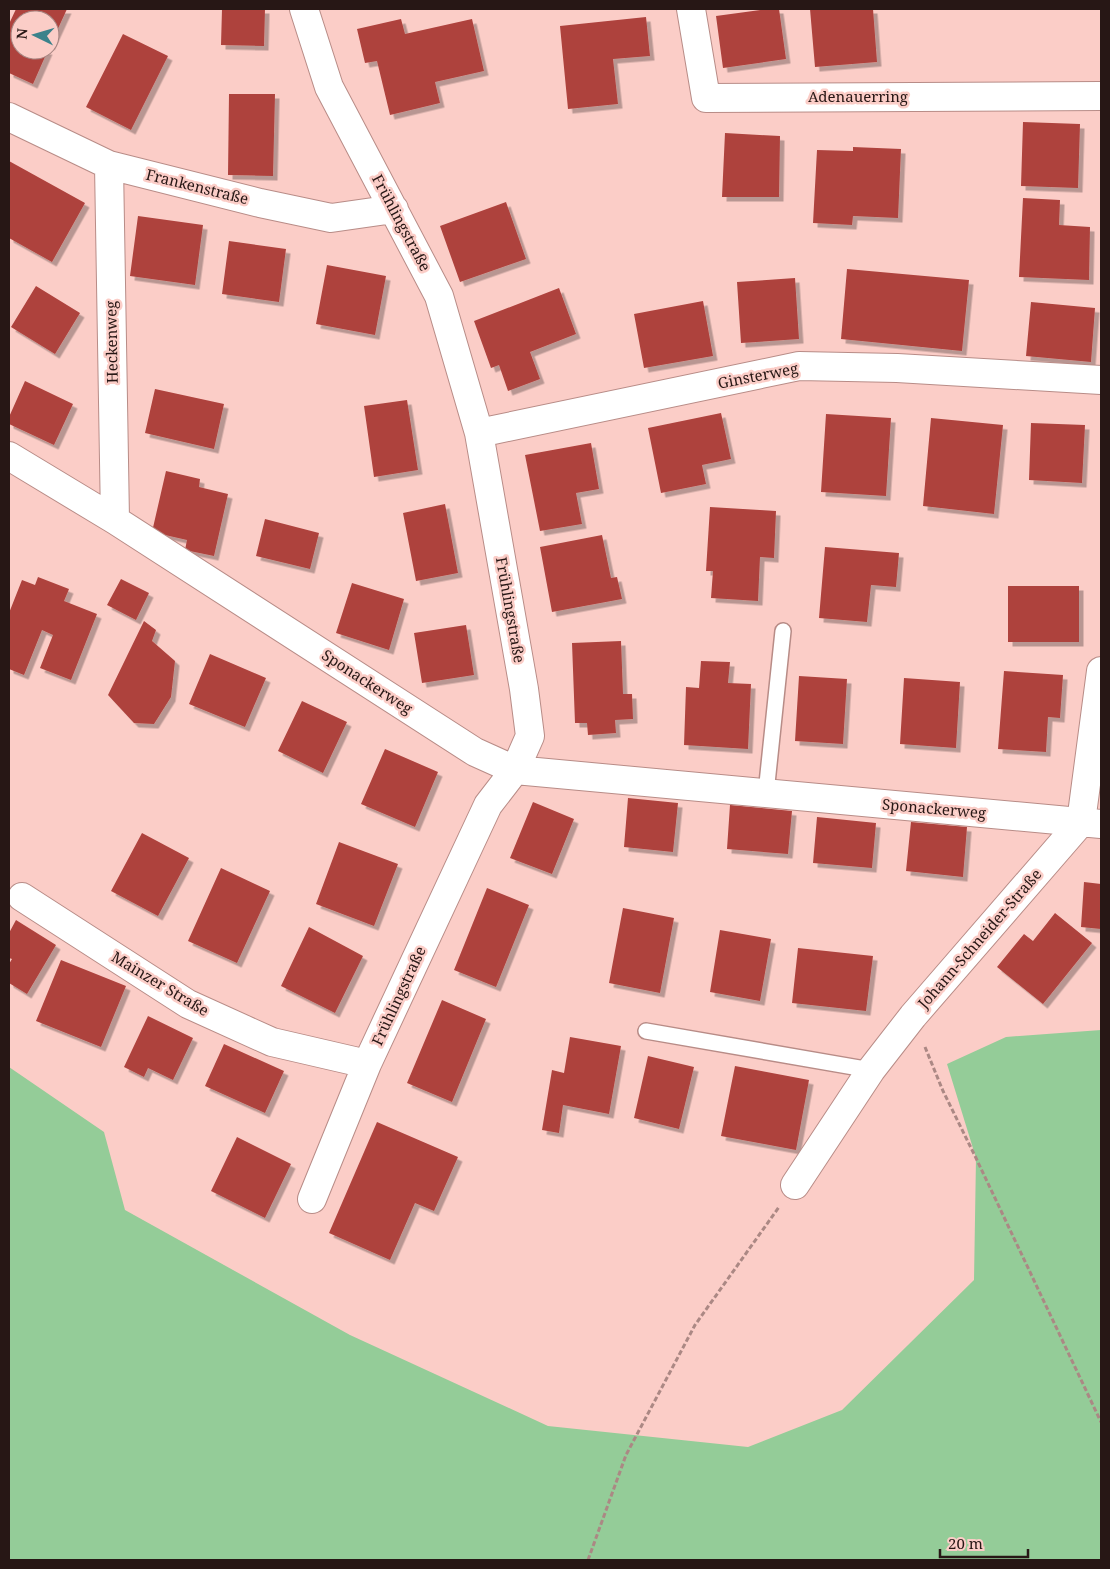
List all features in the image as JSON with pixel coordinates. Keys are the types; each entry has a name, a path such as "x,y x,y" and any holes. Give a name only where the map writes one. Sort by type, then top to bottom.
{"street":[{"name":"Frühlingstraße","path":"304,9 329,87 439,296 479,434 522,679 530,736 515,770 488,805 367,1064 312,1199"},
{"name":"Adenauerring","path":"691,9 706,98 1101,96"},
{"name":"Frankenstraße","path":"9,117 109,164 331,218 394,209"},
{"name":"Heckenweg","path":"109,164 115,520"},
{"name":"Ginsterweg","path":"479,434 799,366 897,368 1101,380"},
{"name":"Sponackerweg","path":"9,456 115,520 475,752 515,770 1091,823"},
{"path":"1091,823 1101,671"},
{"name":"Johann-Schneider-Straße","path":"795,1185 871,1070 913,1016 1091,823"},
{"name":"Mainzer Straße","path":"22,897 188,1004 272,1042 367,1064"}],"lane":[{"path":"766,793 783,631"},
{"path":"646,1031 871,1070"}],"path":[{"path":"913,1016 943,1090 1101,1422"},
{"path":"588,1560 626,1455 695,1325 795,1185"}],"green space":[{"path":"1101,1030 1101,1560 9,1560 9,1067 104,1132 125,1210 350,1335 548,1426 748,1447 842,1410 974,1280 976,1158 947,1064 1006,1037"}],"building":[{"path":"67,9 60,24 60,10 16,10"},
{"path":"222,9 265,9 264,46 221,45"},
{"path":"779,9 786,59 723,68 716,16"},
{"path":"810,9 873,9 877,62 815,67"},
{"path":"646,17 650,56 613,59 618,104 568,109 560,26"},
{"path":"401,19 405,34 472,19 484,71 435,82 440,103 390,115 377,61 365,63 357,29"},
{"path":"10,22 10,60 44,60 33,84 9,73"},
{"path":"123,34 168,56 131,130 86,107"},
{"path":"229,94 275,94 273,176 228,175"},
{"path":"1023,122 1080,124 1078,188 1021,186"},
{"path":"725,133 780,136 779,197 722,197"},
{"path":"853,147 901,149 898,218 853,216 852,225 813,223 817,150 853,151"},
{"path":"9,161 85,203 52,262 9,238"},
{"path":"1023,198 1060,200 1059,225 1090,227 1089,280 1019,277"},
{"path":"506,202 526,259 460,282 440,226"},
{"path":"138,216 203,225 195,285 130,276"},
{"path":"229,241 286,249 279,302 222,294"},
{"path":"327,265 386,276 375,335 316,324"},
{"path":"847,269 969,280 962,351 841,339"},
{"path":"795,278 799,339 741,343 737,282"},
{"path":"36,286 80,313 55,354 11,327"},
{"path":"559,288 576,334 530,352 540,379 508,391 499,365 491,368 474,321"},
{"path":"703,301 713,356 644,368 634,314"},
{"path":"1031,302 1095,308 1091,362 1026,356"},
{"path":"25,381 73,404 54,445 9,424 9,417"},
{"path":"155,389 224,404 214,449 145,433"},
{"path":"407,400 418,470 374,477 364,406"},
{"path":"721,413 731,459 702,465 706,484 661,493 648,428"},
{"path":"826,414 891,418 886,496 821,492"},
{"path":"931,418 1003,425 994,514 923,506"},
{"path":"1031,423 1085,425 1082,483 1029,480"},
{"path":"591,443 599,489 576,493 582,524 540,531 525,455"},
{"path":"166,471 200,479 199,487 228,494 214,556 185,550 187,540 152,532"},
{"path":"445,504 458,573 416,581 403,513"},
{"path":"710,507 776,511 774,558 760,557 758,601 711,598 713,571 706,571"},
{"path":"265,519 319,533 310,569 256,556"},
{"path":"602,535 611,578 617,577 622,599 552,612 540,547"},
{"path":"825,547 899,553 896,587 871,585 867,622 819,618"},
{"path":"38,577 69,589 64,601 97,614 71,680 40,668 53,635 42,630 24,675 9,669 9,613 22,580 35,585"},
{"path":"121,579 149,593 136,620 107,605"},
{"path":"352,583 404,599 389,650 336,633"},
{"path":"1008,586 1079,586 1079,642 1008,642"},
{"path":"144,621 156,630 152,641 175,661 171,697 154,724 134,723 108,695"},
{"path":"466,625 474,675 422,683 414,633"},
{"path":"621,641 623,694 632,694 633,719 615,720 616,733 588,735 587,723 575,723 572,643"},
{"path":"210,654 266,678 245,727 189,704"},
{"path":"701,661 730,662 728,683 751,684 748,749 684,745 686,687 699,688"},
{"path":"1004,671 1063,675 1060,718 1048,717 1046,752 998,749"},
{"path":"799,676 847,679 843,744 795,741"},
{"path":"904,678 960,682 956,748 900,744"},
{"path":"302,701 347,722 323,773 278,751"},
{"path":"385,749 438,772 415,827 361,804"},
{"path":"628,798 678,803 673,852 624,847"},
{"path":"533,802 574,819 552,874 510,858"},
{"path":"730,805 792,811 788,854 727,849"},
{"path":"817,817 876,823 872,868 813,863"},
{"path":"911,822 967,827 963,877 906,871"},
{"path":"142,833 189,858 158,916 111,891"},
{"path":"339,842 398,864 374,926 316,904"},
{"path":"221,868 270,891 237,963 188,941"},
{"path":"1084,882 1101,884 1101,929 1081,927"},
{"path":"487,888 529,905 496,987 454,970"},
{"path":"623,908 674,918 660,993 609,983"},
{"path":"1055,913 1092,943 1043,1004 997,967 1024,934 1033,941"},
{"path":"16,920 56,945 27,994 9,983 9,964 12,959 9,958 9,933"},
{"path":"309,927 363,956 335,1013 281,986"},
{"path":"720,930 771,939 760,1001 710,992"},
{"path":"798,948 873,956 866,1011 792,1003"},
{"path":"61,960 126,986 101,1047 36,1021"},
{"path":"442,1000 486,1019 452,1102 407,1083"},
{"path":"148,1016 193,1038 173,1080 148,1068 144,1077 124,1067"},
{"path":"570,1037 621,1046 609,1114 563,1105 559,1133 542,1130 552,1070 564,1073"},
{"path":"224,1044 284,1071 265,1113 205,1086"},
{"path":"648,1056 694,1067 679,1129 634,1118"},
{"path":"735,1066 809,1080 796,1150 721,1136"},
{"path":"377,1122 458,1157 434,1211 415,1203 390,1260 329,1233"},
{"path":"237,1137 291,1164 265,1218 211,1191"}]}
